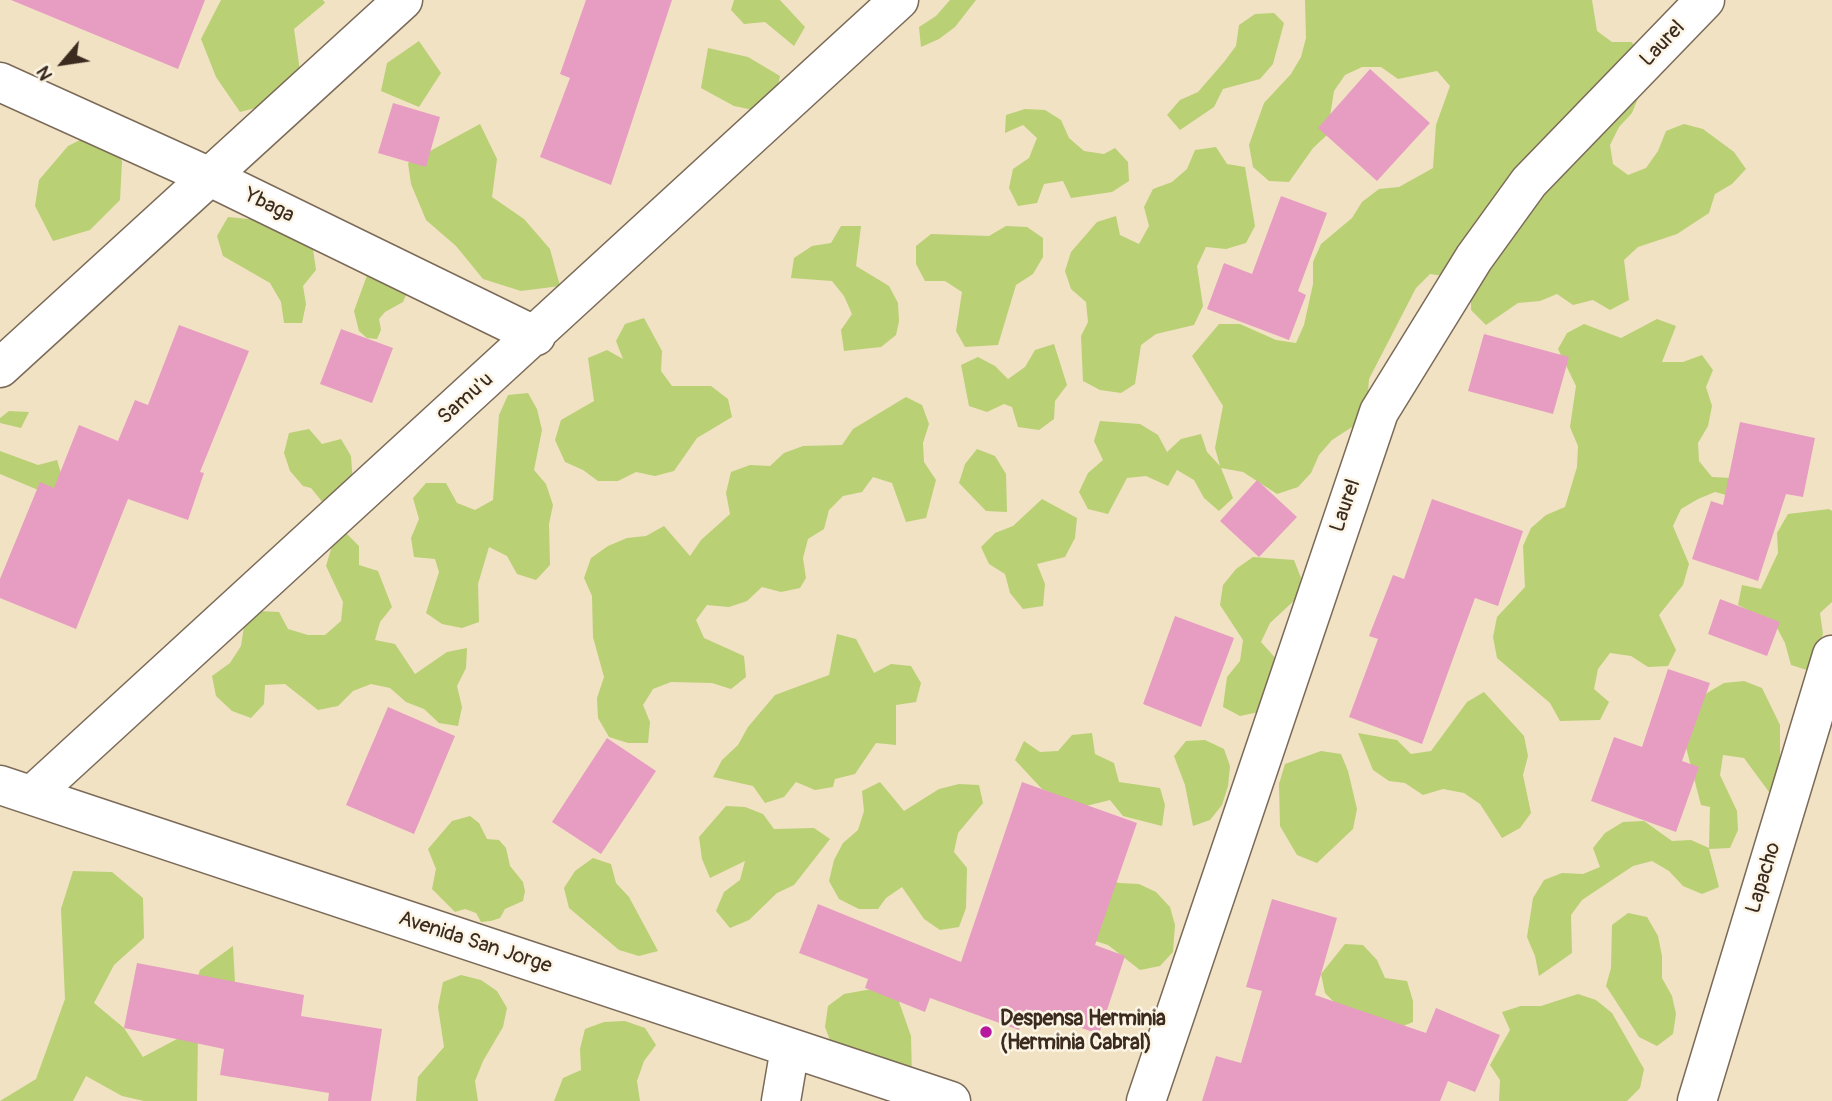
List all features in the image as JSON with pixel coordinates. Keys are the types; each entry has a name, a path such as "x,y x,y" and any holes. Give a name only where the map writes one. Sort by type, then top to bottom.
{"street":[{"path":"0,368 403,0"},
{"name":"Samu'u","path":"16,790 536,336 899,0"},
{"name":"Laurel","path":"1146,1101 1379,412 1474,258 1529,182 1705,0"},
{"name":"Ybaga","path":"0,82 210,177 536,336"},
{"name":"Lapacho","path":"1697,1101 1832,655"},
{"name":"Avenida San Jorge","path":"16,790 951,1101"},
{"path":"781,1101 790,1048"}],"green space":[{"path":"221,0 323,0 325,3 294,29 300,71 278,102 240,112 216,77 201,39"},
{"path":"734,0 780,0 805,27 794,46 765,22 744,24 731,10"},
{"path":"950,0 976,0 955,27 939,39 921,47 919,27 936,16"},
{"path":"1305,0 1592,0 1597,31 1612,42 1632,42 1647,76 1632,113 1619,127 1610,145 1613,164 1628,175 1646,168 1658,151 1666,131 1684,124 1703,129 1734,152 1746,169 1732,184 1715,194 1709,213 1677,234 1638,247 1624,260 1629,300 1610,310 1593,300 1573,305 1557,294 1540,301 1518,303 1486,325 1471,310 1471,290 1450,277 1430,274 1416,288 1369,379 1366,418 1332,440 1319,455 1311,473 1298,487 1277,494 1243,472 1221,468 1233,498 1219,511 1204,498 1194,480 1177,470 1168,486 1146,476 1127,478 1108,514 1088,509 1079,492 1088,473 1103,460 1094,441 1100,421 1140,424 1158,435 1167,452 1181,439 1201,434 1207,452 1220,466 1215,448 1223,406 1192,356 1219,324 1240,324 1276,340 1296,343 1304,325 1313,284 1313,262 1321,244 1352,218 1362,202 1379,189 1399,187 1433,168 1436,125 1450,86 1437,71 1398,79 1381,67 1362,67 1345,75 1334,91 1327,135 1313,148 1289,182 1269,181 1253,167 1249,145 1264,103 1291,74 1301,57 1306,38"},
{"path":"1274,13 1284,23 1273,64 1260,79 1223,89 1214,107 1180,130 1167,115 1180,100 1198,92 1224,62 1236,46 1239,25 1255,14"},
{"path":"419,41 441,73 419,107 381,91 387,63"},
{"path":"708,48 748,57 780,76 772,114 734,106 701,88"},
{"path":"1025,109 1045,110 1061,120 1069,138 1084,151 1104,154 1115,148 1128,162 1129,181 1112,192 1071,198 1063,181 1044,184 1037,203 1018,206 1009,188 1013,169 1029,158 1037,138 1023,125 1005,133 1006,115"},
{"path":"480,124 497,159 492,197 524,219 550,249 560,286 521,291 483,279 456,246 426,220 411,184 408,163"},
{"path":"102,129 122,161 120,200 90,230 53,241 35,206 39,180 68,146"},
{"path":"1216,147 1227,164 1245,167 1255,226 1246,243 1226,249 1206,247 1197,266 1203,306 1194,325 1156,334 1141,345 1135,384 1121,393 1100,390 1083,381 1081,336 1088,322 1086,302 1071,289 1065,271 1071,252 1097,222 1116,216 1120,235 1139,244 1149,226 1144,207 1153,189 1172,182 1187,169 1195,150"},
{"path":"267,212 295,238 313,249 316,270 303,286 306,304 302,323 284,323 281,302 270,283 223,256 217,236 228,217 248,219"},
{"path":"841,226 861,226 856,266 889,286 898,303 899,321 896,335 881,347 844,351 841,330 852,314 844,296 832,281 791,278 794,258 812,246 831,243"},
{"path":"1006,226 1027,227 1043,238 1043,257 1033,274 1016,285 998,345 965,347 956,331 962,292 945,281 925,281 916,264 916,246 931,234 989,236"},
{"path":"369,270 407,293 403,302 385,312 379,319 381,330 377,339 367,338 359,331 354,311"},
{"path":"644,318 662,351 661,371 672,386 711,386 728,399 732,417 697,438 674,471 655,476 636,472 618,481 598,481 565,462 555,440 561,420 594,401 588,358 607,350 623,359 616,341 625,324"},
{"path":"1657,319 1676,326 1662,362 1683,362 1702,355 1713,370 1706,387 1712,406 1708,426 1698,443 1699,461 1712,477 1731,478 1734,497 1715,492 1698,499 1681,509 1673,526 1689,564 1683,585 1659,615 1676,650 1668,666 1648,667 1631,656 1610,653 1598,669 1594,689 1609,702 1600,720 1560,721 1550,703 1497,658 1493,637 1497,617 1525,587 1523,546 1531,528 1546,515 1565,507 1577,467 1578,446 1570,427 1576,386 1558,349 1567,333 1584,324 1621,338"},
{"path":"1054,344 1067,385 1055,401 1054,419 1039,430 1018,427 1012,407 1004,404 987,412 969,406 961,365 978,357 995,366 1008,379 1025,367 1035,350"},
{"path":"528,393 537,409 542,430 534,470 546,484 553,505 549,524 550,565 536,580 517,574 507,556 489,547 478,584 479,622 462,628 442,624 426,613 439,572 435,559 414,557 411,538 419,519 413,498 426,483 446,483 457,503 475,510 493,500 499,415 508,395"},
{"path":"906,397 922,405 929,424 923,443 924,462 936,480 926,518 906,522 892,483 873,477 862,492 843,496 829,510 824,529 808,539 803,558 806,578 800,588 781,592 762,587 747,601 729,607 707,605 696,620 704,638 744,656 746,677 731,689 712,683 671,682 653,689 643,705 650,722 648,743 628,743 609,737 598,718 597,698 604,677 593,637 592,596 584,578 591,558 608,546 627,538 646,536 664,526 690,556 701,540 730,514 726,493 731,472 750,465 770,466 784,453 803,446 842,445 853,429"},
{"path":"9,411 29,412 21,428 0,423 0,418"},
{"path":"309,429 322,444 341,439 351,456 355,512 337,520 311,488 303,486 290,471 284,453 289,433"},
{"path":"977,449 995,456 1006,474 1007,512 986,511 959,483 965,464"},
{"path":"0,451 38,465 57,460 63,480 62,500 0,474"},
{"path":"1042,499 1077,518 1075,538 1065,557 1037,564 1045,584 1043,606 1023,609 1010,593 1005,574 989,564 981,547 995,533 1013,526"},
{"path":"1829,509 1832,511 1832,602 1820,613 1823,634 1810,671 1791,665 1785,643 1775,624 1738,605 1742,585 1761,589 1778,553 1777,533 1788,514"},
{"path":"346,533 359,546 359,565 378,571 392,607 380,622 375,640 395,644 415,674 447,652 467,648 466,668 457,686 462,707 458,726 439,723 424,709 406,702 390,688 371,684 353,691 338,706 318,710 285,684 265,685 264,704 251,718 232,711 216,696 212,676 230,663 241,646 244,626 259,611 279,612 288,629 308,635 325,635 341,621 343,602 326,566 332,546"},
{"path":"1253,557 1294,560 1301,578 1298,597 1270,623 1261,642 1286,670 1259,712 1240,716 1223,707 1227,677 1240,661 1243,640 1220,605 1223,585 1236,569"},
{"path":"837,634 856,639 874,673 891,664 911,666 921,683 916,702 896,705 896,745 876,743 855,774 835,779 833,787 815,790 796,782 784,797 765,803 753,786 713,777 722,760 738,745 748,727 775,695 829,675"},
{"path":"1744,681 1762,688 1780,725 1780,765 1786,783 1769,792 1744,758 1723,755 1720,775 1737,811 1738,830 1730,848 1709,849 1719,887 1702,894 1683,886 1669,871 1652,861 1633,866 1582,900 1571,915 1572,953 1539,976 1527,937 1533,898 1544,880 1562,873 1583,874 1600,867 1593,848 1605,833 1623,822 1644,821 1672,841 1691,840 1709,848 1710,807 1701,805 1680,724 1707,693 1724,683"},
{"path":"1484,692 1524,736 1528,756 1523,775 1531,813 1520,828 1502,838 1480,804 1464,793 1443,789 1423,795 1405,783 1389,781 1373,770 1358,733 1397,740 1411,754 1431,751 1467,702"},
{"path":"1092,733 1095,754 1114,763 1119,782 1160,788 1165,805 1162,826 1123,816 1110,800 1082,807 1042,789 1015,760 1024,741 1040,752 1058,751 1072,735"},
{"path":"1205,740 1224,749 1230,766 1228,786 1222,805 1210,820 1193,826 1185,785 1174,756 1186,741"},
{"path":"1321,751 1341,754 1357,809 1353,829 1317,863 1297,855 1280,826 1279,784 1285,764"},
{"path":"880,782 904,811 939,789 959,784 979,785 983,803 958,833 954,852 967,868 966,908 959,927 940,930 924,919 902,887 886,898 878,909 859,909 839,899 829,881 834,860 843,843 858,830 864,811 862,791"},
{"path":"726,806 745,807 763,814 774,829 814,828 830,839 794,885 777,893 749,920 730,928 716,911 724,892 740,880 745,861 710,878 702,859 699,837"},
{"path":"470,816 479,823 487,839 499,840 506,848 510,866 523,882 525,891 523,901 505,909 500,918 491,921 481,922 476,913 465,909 455,912 432,889 436,869 428,849 452,821"},
{"path":"593,858 611,864 616,883 629,897 658,951 639,956 619,950 569,908 564,888 575,871"},
{"path":"73,871 112,872 143,898 144,938 114,965 94,1003 124,1028 143,1057 177,1039 200,970 233,946 235,983 198,1036 197,1101 144,1101 122,1096 86,1076 73,1101 0,1101 36,1079 65,999 61,909"},
{"path":"1099,877 1119,883 1139,884 1156,892 1170,907 1175,925 1173,952 1160,966 1140,970 1108,945 1089,939"},
{"path":"1628,913 1647,917 1658,936 1662,978 1672,996 1676,1014 1673,1034 1657,1046 1639,1037 1606,986 1611,968 1612,925"},
{"path":"1345,944 1363,945 1377,960 1385,978 1407,981 1413,1001 1413,1022 1393,1030 1339,1007 1325,993 1321,974"},
{"path":"461,975 481,980 497,991 507,1008 503,1027 483,1061 475,1081 478,1101 416,1101 418,1077 444,1047 438,1007 443,982"},
{"path":"883,987 898,999 911,1036 912,1078 833,1048 825,1027 828,1006 844,994"},
{"path":"1578,994 1596,1000 1612,1013 1644,1069 1640,1088 1627,1101 1499,1101 1500,1080 1490,1065 1510,1030 1502,1012 1521,1006 1541,1006"},
{"path":"625,1021 645,1028 656,1045 644,1061 637,1081 640,1101 554,1101 563,1078 581,1070 580,1049 585,1029 604,1022"}],"building":[{"path":"11,0 205,0 178,69"},
{"path":"586,0 672,0 611,185 540,157 570,78 560,74"},
{"path":"1370,69 1430,123 1377,181 1318,128"},
{"path":"393,103 440,117 426,167 378,153"},
{"path":"1281,196 1327,213 1298,291 1306,295 1289,340 1207,309 1224,263 1252,274"},
{"path":"179,325 249,351 200,472 204,473 188,520 128,499 76,629 0,598 0,579 40,482 54,488 79,425 118,441 135,400 148,405"},
{"path":"341,329 393,348 372,403 320,384"},
{"path":"1484,334 1569,357 1553,414 1468,391"},
{"path":"1740,422 1815,438 1803,497 1786,494 1758,581 1692,559 1711,501 1723,505"},
{"path":"1257,480 1297,517 1259,557 1220,521"},
{"path":"1432,499 1523,531 1498,606 1475,598 1422,744 1349,717 1378,639 1369,636 1393,575 1404,579"},
{"path":"1720,599 1780,622 1767,656 1708,634"},
{"path":"1175,616 1234,638 1201,727 1143,704"},
{"path":"1668,669 1710,683 1682,761 1699,767 1676,832 1591,801 1614,737 1642,747"},
{"path":"388,707 455,736 414,834 346,805"},
{"path":"607,738 656,771 601,854 552,822"},
{"path":"1022,782 1137,823 1095,945 1125,956 1099,1034 1026,1009 1019,1030 930,998 925,1012 865,988 868,979 799,953 818,904 961,962"},
{"path":"1272,899 1337,918 1315,995 1426,1033 1436,1008 1500,1035 1475,1092 1448,1081 1440,1101 1202,1101 1216,1056 1241,1063 1262,991 1246,987"},
{"path":"137,963 304,995 301,1016 382,1029 371,1101 328,1101 329,1093 220,1075 224,1049 124,1028"}],"place":[{"name":"Despensa Herminia (Herminia Cabral)","path":"986,1032"}]}
